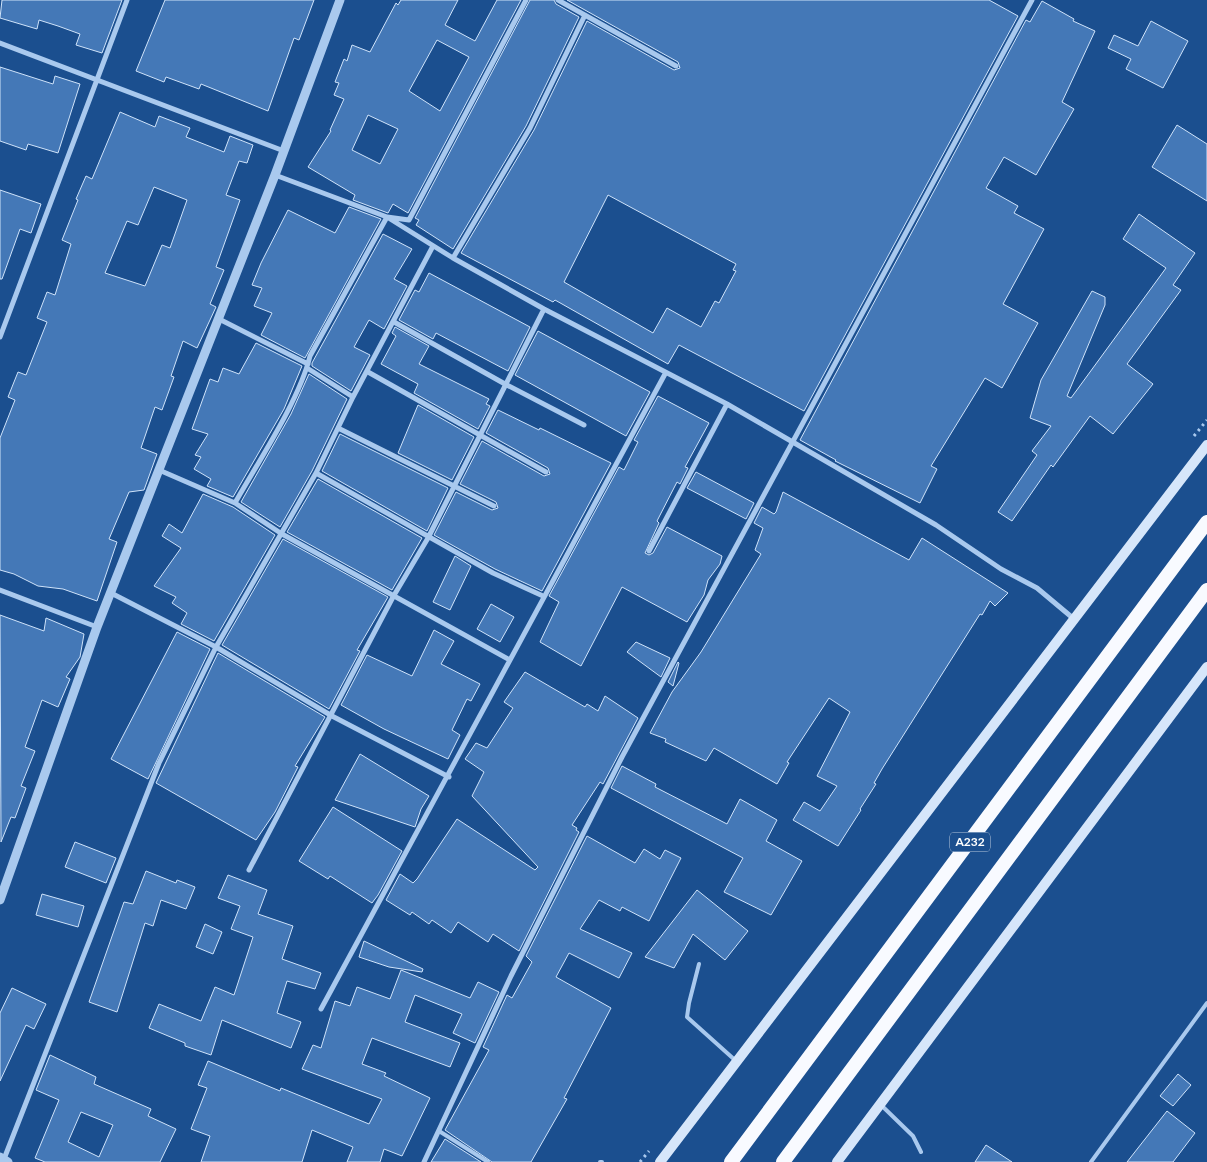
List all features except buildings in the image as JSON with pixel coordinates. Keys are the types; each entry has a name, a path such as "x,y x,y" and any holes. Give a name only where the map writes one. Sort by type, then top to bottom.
{"highway":[{"name":"A232","path":"732,1162 1207,522"},
{"name":"A232","path":"783,1162 1207,590"}],"main road":[{"path":"660,1162 1207,445"},
{"path":"837,1162 1207,667"}],"street":[{"path":"0,337 127,0"},
{"path":"0,900 97,627 275,176 340,0"},
{"path":"387,217 409,220 526,0"},
{"path":"558,0 676,66"},
{"path":"424,1162 511,976 622,757 794,443 1032,0"},
{"path":"453,258 530,128 585,15"},
{"path":"0,43 284,151"},
{"path":"275,176 387,217 453,258 544,309 665,374 726,404 936,525 1001,569 1037,588 1074,619"},
{"path":"235,503 287,410 310,356 387,217"},
{"path":"4,1160 159,763 216,647 316,474 353,397 368,372 433,246"},
{"path":"249,870 332,716 393,597 428,538 544,309"},
{"path":"219,319 307,366 353,397"},
{"path":"394,322 505,384 584,425"},
{"path":"368,372 546,472"},
{"path":"321,1009 449,776 543,596 665,374"},
{"path":"649,550 726,404"},
{"path":"338,428 494,506"},
{"path":"159,470 235,503 282,534 510,660"},
{"path":"316,474 493,573 543,596"},
{"path":"0,590 97,627"},
{"path":"111,593 216,647 332,716 449,776"}],"lane":[{"path":"699,964 689,1002 688,1017 736,1062"},
{"path":"1091,1162 1207,1003"},
{"path":"880,1104 913,1136 921,1152"},
{"path":"439,1131 488,1162"}]}
